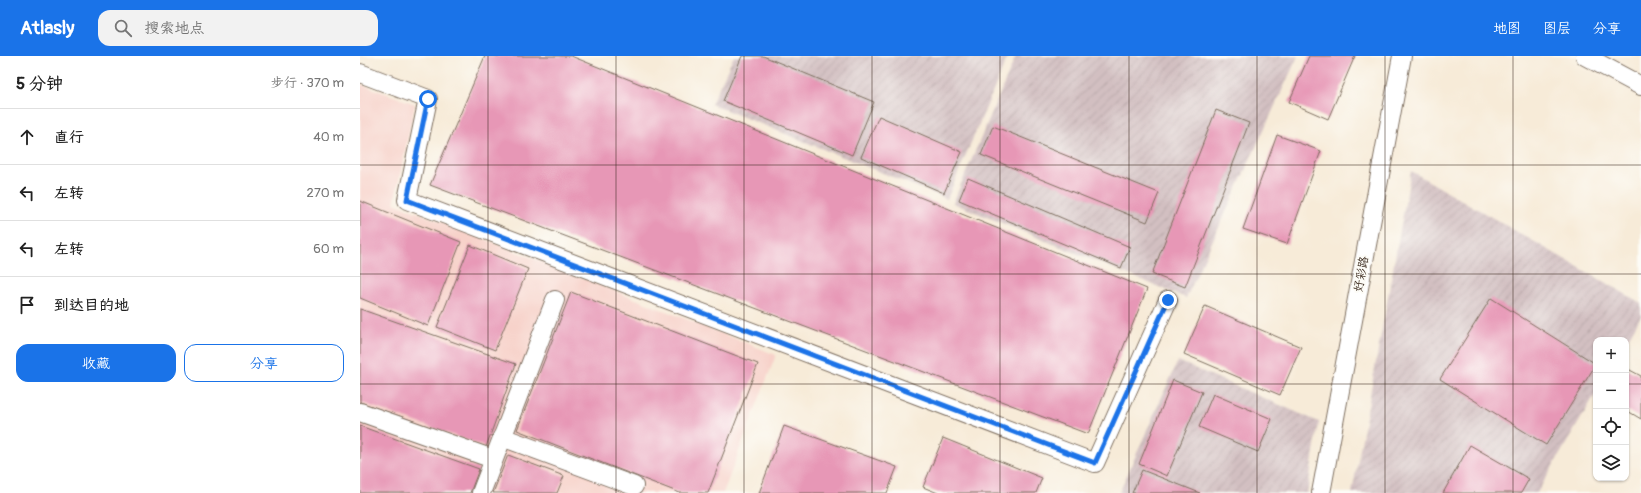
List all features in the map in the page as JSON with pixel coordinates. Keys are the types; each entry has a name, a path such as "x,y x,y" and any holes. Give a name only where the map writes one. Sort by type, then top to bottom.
{"street":[{"name":"好彩路","path":"1321,493 1402,56"},
{"path":"1585,56 1641,86"},
{"path":"360,73 428,99 407,200 1095,463 1168,300"},
{"path":"481,493 555,300"},
{"path":"360,412 493,459"},
{"path":"502,437 634,486"}],"shaded area":[{"path":"734,56 1008,56 947,199 711,104"},
{"path":"1016,56 1298,56 1186,298 953,203"},
{"path":"360,84 415,104 394,203 776,355 723,493 360,493"},
{"path":"1411,171 1641,303 1641,316 1629,337 1593,337 1593,398 1537,493 1352,493"},
{"path":"1178,361 1319,422 1307,493 1119,493"}],"building":[{"path":"485,56 571,56 1147,289 1088,434 430,185"},
{"path":"742,56 763,56 874,102 852,155 723,101"},
{"path":"1309,56 1355,56 1328,119 1289,102"},
{"path":"1216,110 1249,123 1185,287 1152,274"},
{"path":"879,116 962,152 944,193 861,157"},
{"path":"993,126 1159,193 1147,222 981,155"},
{"path":"1277,135 1321,151 1287,244 1243,229"},
{"path":"968,178 1130,247 1121,268 959,200"},
{"path":"360,201 461,242 428,326 360,298"},
{"path":"470,245 528,269 495,350 437,327"},
{"path":"571,292 758,364 708,493 680,493 517,430"},
{"path":"1491,298 1593,362 1593,369 1546,445 1440,379"},
{"path":"1205,306 1301,347 1280,395 1184,354"},
{"path":"360,309 516,364 486,447 360,402"},
{"path":"1629,370 1641,376 1641,419 1629,412"},
{"path":"1173,380 1202,392 1167,476 1139,464"},
{"path":"1213,394 1272,419 1258,452 1199,427"},
{"path":"360,426 479,469 470,493 360,493"},
{"path":"784,426 897,467 887,493 759,493"},
{"path":"943,438 1042,478 1036,493 938,493 923,487"},
{"path":"1470,445 1529,479 1521,493 1443,493"},
{"path":"508,455 564,476 557,493 493,493"},
{"path":"1142,470 1200,493 1132,493"}],"route":[{"path":"428,99 407,200 1095,463 1168,300"}]}
